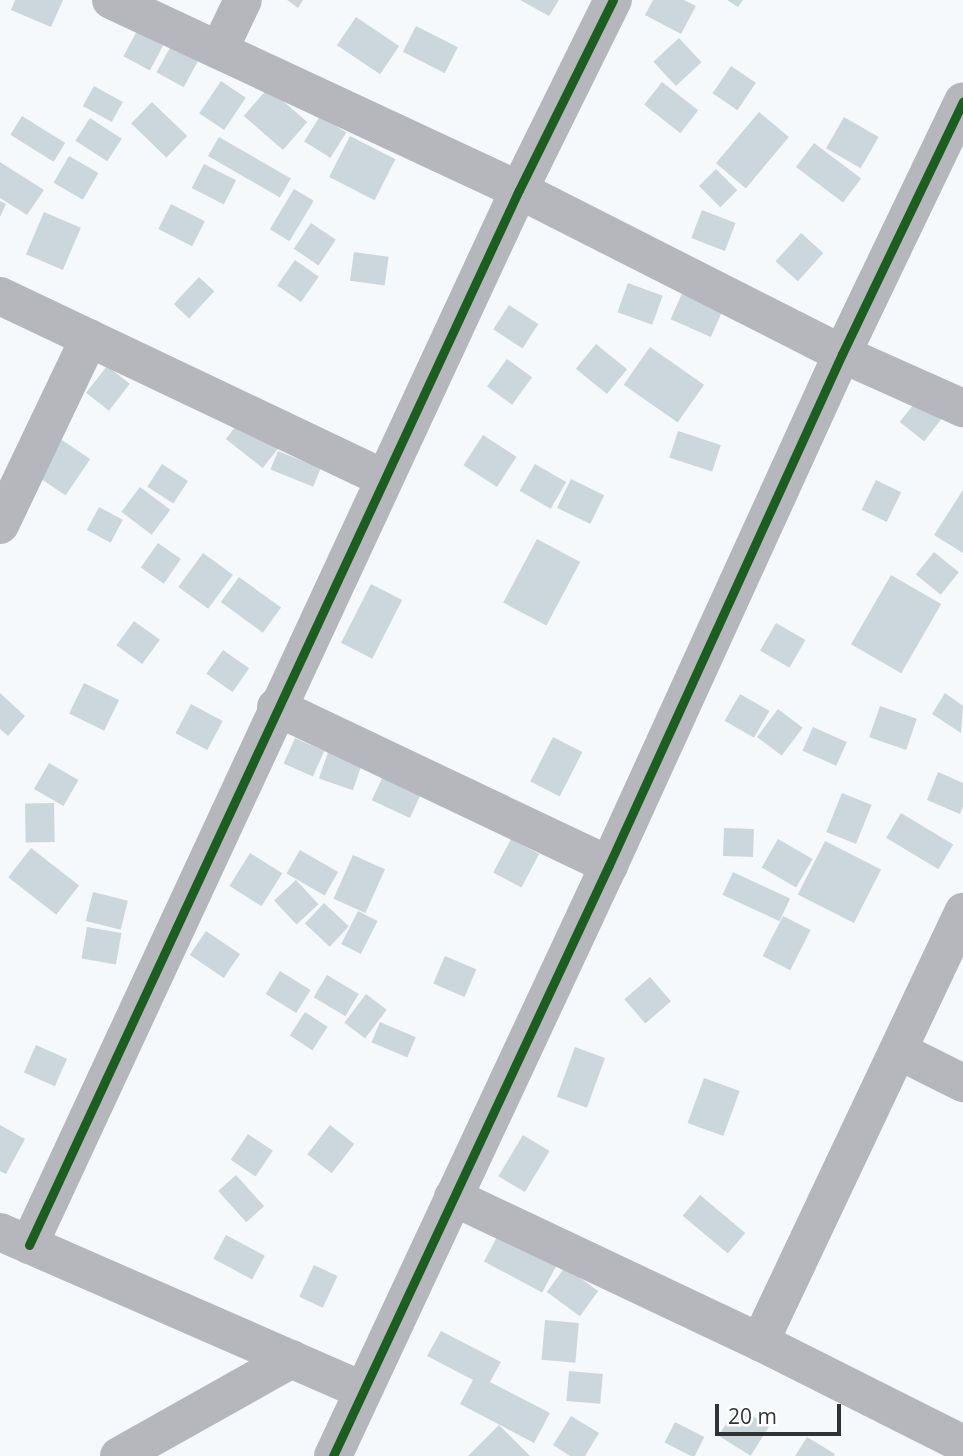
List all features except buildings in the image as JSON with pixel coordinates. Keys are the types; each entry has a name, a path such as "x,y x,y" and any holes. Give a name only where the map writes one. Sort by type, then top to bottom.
{"street":[{"path":"111,0 519,190 842,354 963,408"},
{"path":"219,50 243,0"},
{"path":"362,1390 14,1239 276,707 519,190 612,0"},
{"path":"333,1456 609,865 842,354 963,102"},
{"path":"0,296 384,478"},
{"path":"0,525 89,338"},
{"path":"276,707 609,865"},
{"path":"760,1342 963,912"},
{"path":"899,1051 963,1083"},
{"path":"453,1196 760,1342 963,1444"},
{"path":"119,1456 292,1359"}],"cycle path":[{"path":"29,1245 519,190 613,0"},
{"path":"333,1456 609,865 842,354 963,102"}]}
